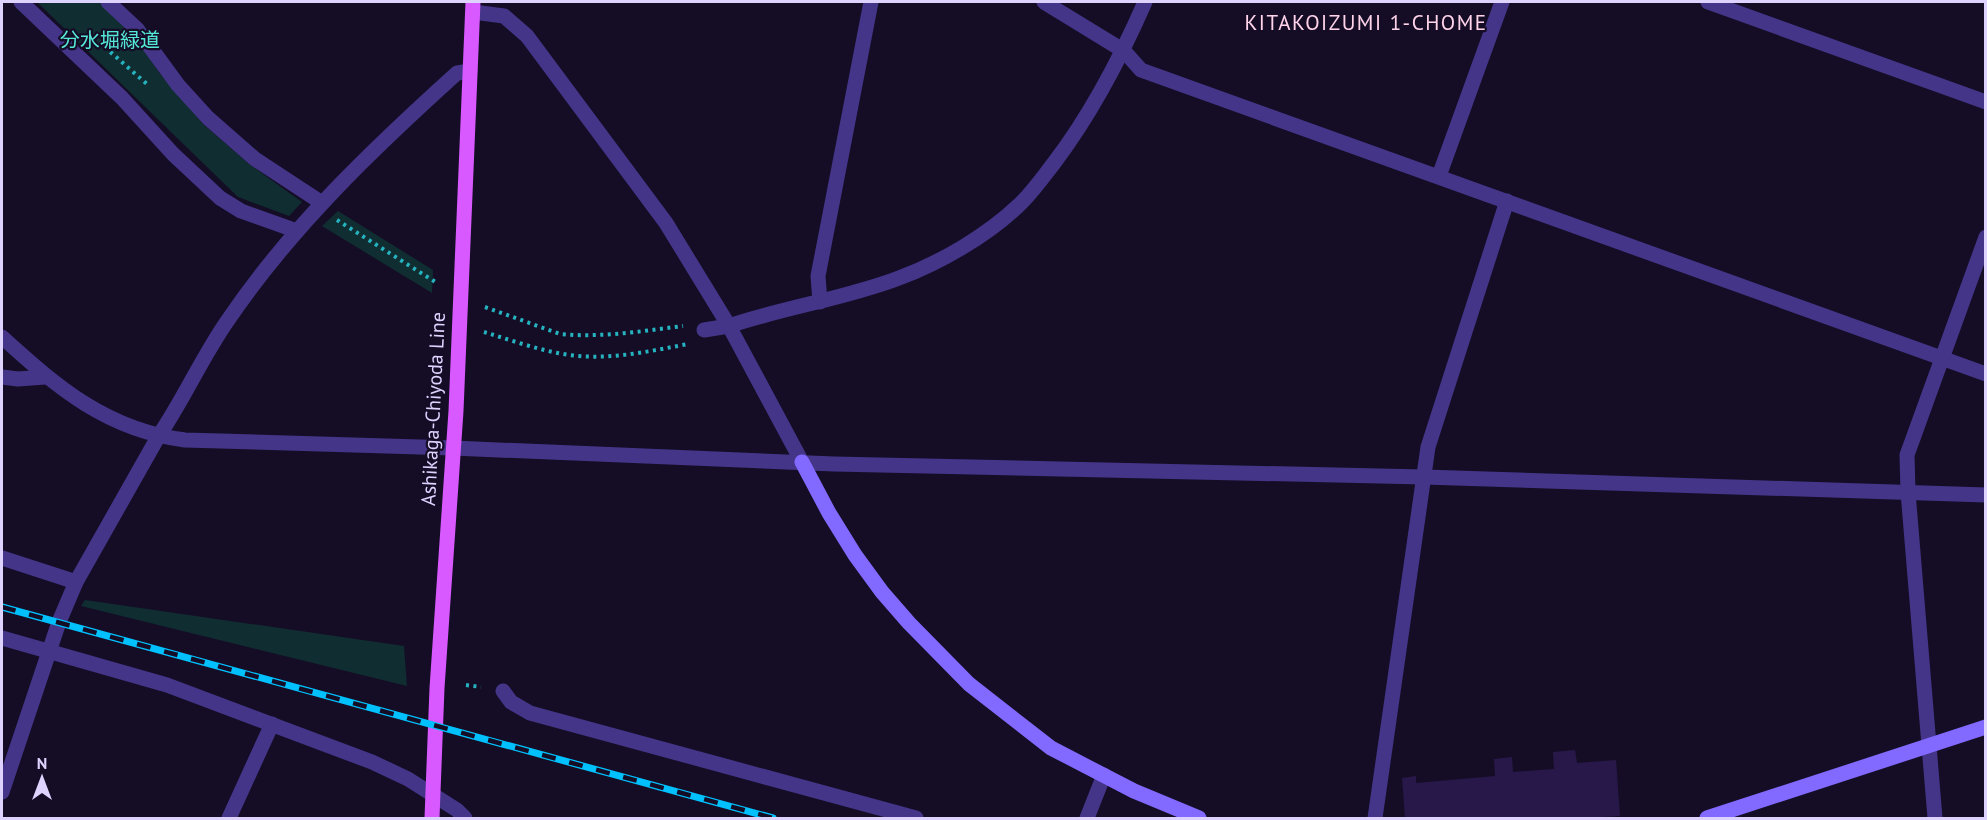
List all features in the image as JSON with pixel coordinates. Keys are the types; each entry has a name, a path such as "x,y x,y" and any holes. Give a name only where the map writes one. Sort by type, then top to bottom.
{"main road":[{"name":"Ashikaga-Chiyoda Line","path":"432,819 437,688 456,411 473,7"}],"street":[{"path":"21,2 122,98 173,154 220,198 241,211 297,231"},
{"path":"108,2 137,28 178,85 208,118 255,159 322,203"},
{"path":"820,302 818,276 871,2"},
{"path":"1044,2 1124,51 1141,70 1986,374"},
{"path":"704,330 729,326 820,302 900,278 951,254 996,225 1020,205 1077,132 1124,51 1145,2"},
{"path":"1439,176 1502,2"},
{"path":"1708,2 1986,102"},
{"path":"473,7 504,16 527,36 666,223 729,326 829,513 855,555 909,623 969,684 1052,748 1134,791 1199,819"},
{"path":"2,792 59,622 76,582 158,437 228,320 297,231 322,203 457,73 470,71"},
{"path":"1375,819 1428,447 1507,201"},
{"path":"1935,819 1906,455 1986,237"},
{"path":"2,337 45,377 95,412 158,437 184,440 802,462 1424,477 1986,495"},
{"path":"2,377 18,379 45,377"},
{"path":"2,558 76,582"},
{"path":"2,638 167,685 372,762 408,779 465,819"},
{"path":"503,691 511,702 530,713 916,819"},
{"path":"229,819 272,724"},
{"path":"1707,819 1986,727"},
{"path":"1087,819 1104,775"}],"path":[{"path":"97,39 153,89"},
{"path":"332,217 437,283"},
{"path":"484,332 565,354 608,357 690,344 703,335 704,330 692,324 621,334 560,334 485,308"}],"green space":[{"name":"分水堀緑道","path":"37,2 99,2 136,38 161,75 203,124 249,164 302,202 289,216 238,197"},
{"path":"338,211 433,270 432,293 322,226"},
{"path":"85,600 404,646 407,686 81,606"}],"building":[{"path":"1575,750 1577,763 1616,760 1620,816 1405,818 1402,778 1416,776 1416,783 1495,776 1494,759 1512,757 1513,772 1554,769 1553,752"}],"railway":[{"path":"2,607 773,818"}],"district":[{"name":"KITAKOIZUMI 1-CHOME","path":"1366,22"}]}
